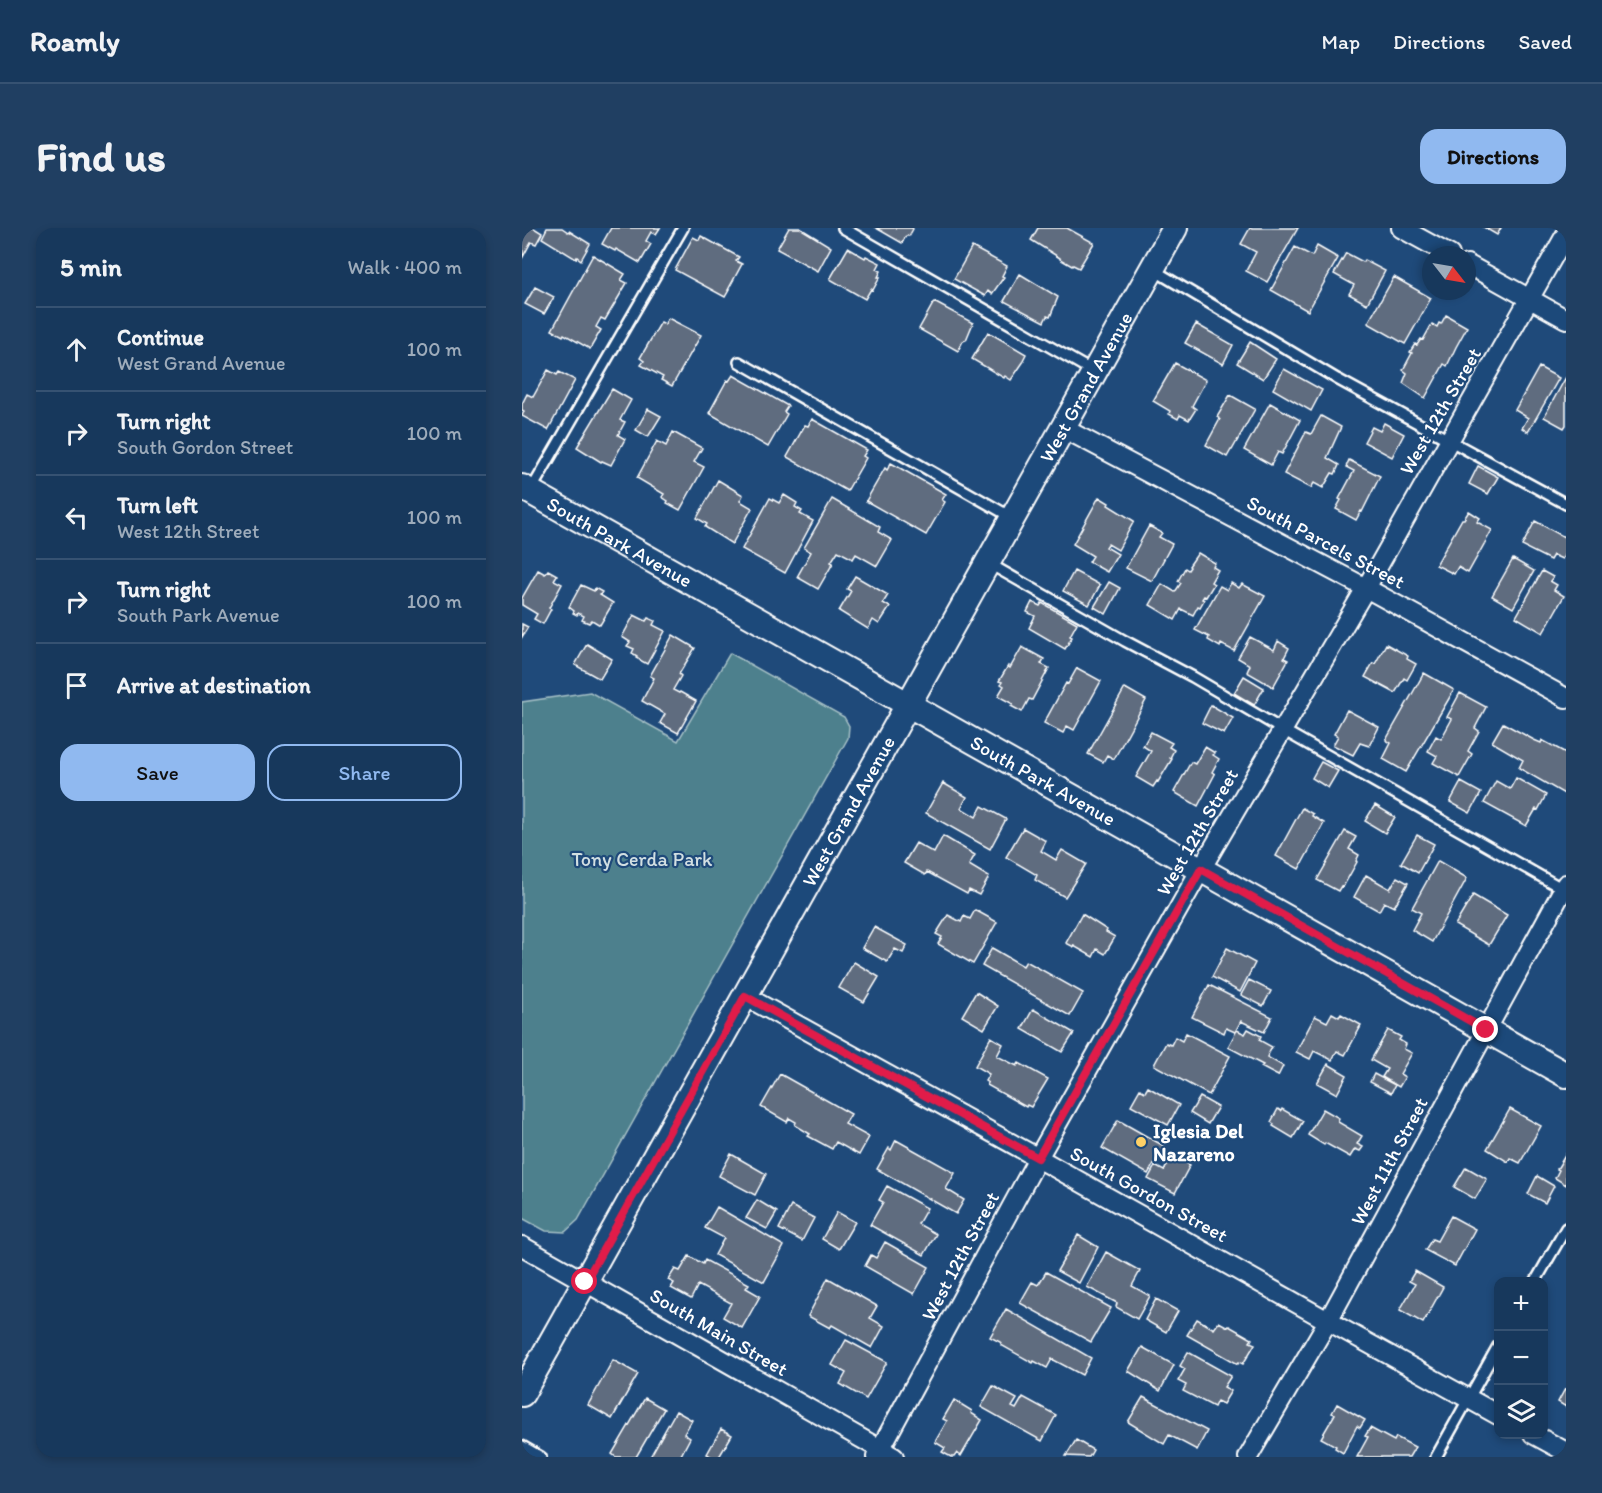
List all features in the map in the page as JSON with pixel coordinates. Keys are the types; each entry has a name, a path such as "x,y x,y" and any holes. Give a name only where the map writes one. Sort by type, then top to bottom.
{"street":[{"name":"West Grand Avenue","path":"522,1394 1175,228"},
{"path":"1401,228 1434,246"},
{"name":"West 12th Street","path":"884,1454 1038,1158 1201,869 1366,588 1566,234"},
{"path":"1476,269 1566,319"},
{"name":"South Parcels Street","path":"1063,428 1366,588 1566,698"},
{"name":"South Park Avenue","path":"526,489 1566,1075"},
{"name":"West 11th Street","path":"1248,1457 1328,1321 1564,887"},
{"name":"South Gordon Street","path":"745,996 1494,1413"},
{"name":"South Main Street","path":"522,1246 884,1454"},
{"path":"1542,1439 1566,1452"}],"lane":[{"path":"526,489 683,228"},
{"path":"843,228 1094,372"},
{"path":"1152,269 1337,379 1566,504"},
{"path":"739,362 1013,519"},
{"path":"988,563 1564,887"},
{"path":"1537,1277 1566,1228"},
{"path":"1436,1457 1494,1353"},
{"path":"522,1446 541,1457"}],"green space":[{"name":"Tony Cerda Park","path":"730,653 844,717 849,726 848,738 578,1220 565,1232 546,1231 522,1218 522,702 590,692 678,741"}],"building":[{"path":"522,228 534,228 542,233 536,244 531,242 523,257"},
{"path":"547,228 562,228 590,244 581,260 542,238"},
{"path":"611,228 660,228 656,234 651,232 646,241 651,244 640,263 602,244"},
{"path":"789,228 800,228 831,247 818,271 777,249"},
{"path":"876,228 912,228 913,229 902,243"},
{"path":"1038,228 1067,228 1094,243 1079,268 1031,240"},
{"path":"1250,228 1298,228 1267,282 1246,271 1256,252 1241,244"},
{"path":"1485,228 1501,228 1497,235"},
{"path":"701,236 739,257 736,261 742,264 725,297 675,270 693,237 699,240"},
{"path":"1317,246 1338,258 1308,311 1271,290 1295,247 1312,256"},
{"path":"972,247 1007,266 1002,276 1004,277 992,294 988,291 985,296 954,279"},
{"path":"848,248 865,258 866,256 880,263 877,269 881,271 878,277 880,277 865,299 830,279"},
{"path":"1346,253 1385,271 1367,304 1349,294 1354,285 1334,274"},
{"path":"593,255 625,274 621,280 627,283 605,320 601,318 596,327 601,330 590,349 552,330"},
{"path":"1020,274 1058,297 1050,317 1047,316 1044,322 1004,301"},
{"path":"1394,277 1422,293 1422,300 1430,300 1405,344 1368,323"},
{"path":"535,287 554,297 544,314 525,304"},
{"path":"934,302 973,323 966,340 963,341 958,351 919,329"},
{"path":"1446,315 1467,327 1447,366 1444,364 1425,398 1403,383 1407,373 1403,370 1415,344 1423,340 1432,324 1437,327 1439,323 1441,324"},
{"path":"668,318 701,335 672,386 661,380 663,377 641,365 644,361 640,358 661,322 665,324"},
{"path":"1196,324 1233,345 1223,364 1185,343"},
{"path":"988,332 1026,354 1011,380 972,359"},
{"path":"1250,342 1276,359 1263,379 1237,363"},
{"path":"1175,363 1206,380 1192,406 1196,409 1189,420 1180,415 1178,419 1169,414 1170,411 1153,401"},
{"path":"1539,367 1559,378 1528,432 1522,428 1528,418 1515,410"},
{"path":"1284,369 1322,390 1311,411 1273,389"},
{"path":"548,370 557,375 559,372 575,380 548,430 522,416 524,411 522,404 527,394 533,397"},
{"path":"733,375 788,406 784,412 787,414 768,447 709,413 727,380 729,381"},
{"path":"1566,377 1566,425 1564,428 1544,417"},
{"path":"612,389 631,400 620,420 625,422 618,435 625,439 611,465 601,462 577,447"},
{"path":"1230,395 1255,409 1227,457 1206,445 1220,419 1217,417"},
{"path":"1270,403 1300,420 1282,454 1278,452 1271,465 1244,450"},
{"path":"648,409 661,416 648,437 636,430"},
{"path":"1321,416 1341,427 1327,458 1339,465 1335,474 1332,473 1323,488 1314,483 1311,488 1284,474 1306,432 1311,434"},
{"path":"812,419 867,450 863,456 866,458 847,491 787,457 805,425 808,426"},
{"path":"1384,423 1404,434 1392,457 1364,442 1372,427 1380,431"},
{"path":"673,432 702,448 694,462 704,467 680,510 667,503 668,501 662,497 664,494 637,478 657,441 666,446"},
{"path":"1349,460 1380,476 1356,520 1336,509 1354,471 1346,467"},
{"path":"891,463 946,494 942,500 945,502 926,535 866,501 885,468 887,470"},
{"path":"1478,466 1498,477 1488,494 1469,484"},
{"path":"718,480 743,495 740,501 752,508 732,544 705,527 707,524 697,518"},
{"path":"784,495 797,503 795,507 802,511 800,514 813,521 785,573 742,549 770,498 779,503"},
{"path":"1099,497 1134,521 1118,550 1108,544 1106,547 1118,554 1107,572 1089,562 1093,556 1073,544"},
{"path":"832,499 880,527 878,532 892,540 877,566 856,554 853,559 838,551 818,589 797,577 811,552 804,548"},
{"path":"1469,511 1480,518 1477,522 1492,530 1468,573 1458,567 1454,574 1436,565 1462,519"},
{"path":"1535,521 1566,538 1566,552 1562,559 1553,555 1550,560 1522,546"},
{"path":"1149,526 1162,533 1159,537 1172,544 1152,581 1126,568"},
{"path":"1198,553 1215,563 1213,567 1218,570 1211,582 1214,584 1193,615 1181,609 1175,620 1150,605 1162,584 1175,592 1181,583 1178,581 1185,568 1188,570"},
{"path":"1513,559 1534,571 1513,608 1492,596"},
{"path":"538,570 545,574 548,570 557,575 554,580 562,584 543,624 534,619 537,614 522,605 522,598"},
{"path":"1074,571 1100,585 1089,605 1063,591"},
{"path":"1542,571 1553,577 1550,581 1557,585 1554,590 1564,596 1543,633 1516,617"},
{"path":"855,576 888,595 883,603 890,607 879,624 873,620 868,629 839,611 851,591 847,589"},
{"path":"1109,582 1120,588 1106,614 1094,607"},
{"path":"1231,583 1239,588 1242,584 1265,596 1234,651 1221,644 1220,647 1208,640 1209,637 1195,630 1220,586 1227,590"},
{"path":"581,585 594,591 595,588 602,592 600,595 613,603 600,625 592,620 589,623 582,620 584,616 573,613 574,611 569,607"},
{"path":"1032,602 1040,606 1042,603 1077,623 1065,649 1029,628 1035,616 1027,612"},
{"path":"634,615 646,621 648,618 655,621 653,625 665,631 647,664 636,658 637,656 632,653 634,649 627,646 630,642 622,637"},
{"path":"522,624 528,627 522,637"},
{"path":"673,635 695,648 679,674 681,676 673,690 696,701 678,733 660,723 665,714 642,701 654,678 650,676"},
{"path":"1250,637 1274,650 1278,641 1289,648 1284,658 1288,660 1273,687 1247,672 1250,665 1238,658"},
{"path":"587,644 612,659 600,679 575,665"},
{"path":"1386,644 1408,656 1407,659 1416,664 1407,680 1404,678 1395,693 1365,677"},
{"path":"1022,647 1044,659 1041,664 1049,668 1032,700 1029,699 1022,712 998,696 1004,686 999,681 1008,666 1010,668"},
{"path":"1077,668 1101,681 1074,730 1067,726 1063,733 1044,723"},
{"path":"1424,673 1454,690 1406,772 1383,759 1391,743 1386,740"},
{"path":"1244,676 1264,688 1254,705 1234,693"},
{"path":"1125,688 1146,700 1114,759 1107,755 1103,762 1088,754"},
{"path":"1460,693 1486,707 1475,728 1479,731 1468,751 1472,754 1459,777 1433,763 1437,756 1428,751 1436,736 1441,739 1452,719 1447,717"},
{"path":"1211,705 1233,718 1224,734 1202,723"},
{"path":"1347,710 1379,727 1369,746 1360,743 1353,755 1333,745 1338,736 1334,734"},
{"path":"1503,723 1534,740 1541,743 1542,740 1566,753 1566,795 1519,768 1523,760 1492,742"},
{"path":"1151,732 1172,743 1169,747 1174,750 1170,758 1172,759 1153,787 1136,777 1151,751 1143,746"},
{"path":"1205,747 1215,753 1213,755 1219,759 1212,772 1215,774 1198,806 1174,792 1191,762 1195,764"},
{"path":"1321,762 1338,771 1328,788 1312,778"},
{"path":"1516,778 1546,795 1526,826 1484,803 1496,781 1510,789"},
{"path":"1461,782 1481,793 1470,813 1450,802"},
{"path":"943,783 967,797 961,808 976,817 982,806 1006,819 990,849 926,813"},
{"path":"1375,805 1395,817 1385,833 1365,821"},
{"path":"1302,808 1324,823 1299,869 1276,856"},
{"path":"1023,828 1046,841 1041,851 1056,860 1062,850 1086,864 1065,897 1035,880 1037,875 1006,857"},
{"path":"1345,831 1356,837 1349,849 1359,855 1343,887 1341,886 1338,891 1317,880"},
{"path":"1417,835 1434,844 1418,873 1401,863"},
{"path":"943,836 975,855 969,865 989,877 979,895 969,890 967,894 927,872 925,875 904,863 916,843 934,853"},
{"path":"1438,861 1467,878 1432,942 1412,930 1421,913 1412,908"},
{"path":"1366,875 1390,889 1397,877 1408,883 1394,907 1384,902 1379,911 1354,897"},
{"path":"1473,895 1507,915 1489,945 1455,925"},
{"path":"975,910 997,922 973,964 938,944 942,937 936,934 948,915 961,922 964,916 970,919"},
{"path":"1082,914 1115,937 1105,954 1097,949 1093,957 1066,943"},
{"path":"874,927 907,945 903,953 895,949 887,962 862,948"},
{"path":"992,948 1023,966 1026,961 1083,993 1070,1016 982,966"},
{"path":"1227,948 1255,963 1240,992 1212,977"},
{"path":"854,962 879,977 864,1002 839,988"},
{"path":"1249,980 1271,991 1263,1006 1241,995"},
{"path":"1209,985 1272,1017 1264,1032 1241,1021 1235,1032 1226,1028 1224,1033 1192,1017"},
{"path":"976,992 998,1006 984,1029 962,1016"},
{"path":"1033,1009 1074,1033 1062,1052 1022,1029"},
{"path":"1332,1013 1339,1017 1341,1014 1361,1025 1345,1055 1337,1051 1332,1060 1314,1051 1310,1059 1296,1052 1315,1016 1327,1022"},
{"path":"1248,1029 1261,1036 1259,1040 1272,1047 1267,1057 1283,1066 1278,1076 1261,1067 1263,1065 1228,1047 1237,1030 1245,1034"},
{"path":"1388,1030 1401,1037 1399,1040 1406,1044 1404,1049 1412,1053 1400,1074 1405,1077 1399,1087 1382,1077 1387,1069 1371,1060"},
{"path":"1186,1033 1230,1056 1209,1095 1154,1065 1166,1043 1171,1045 1175,1037 1182,1041"},
{"path":"991,1037 1003,1044 997,1056 1017,1066 1019,1063 1048,1079 1031,1107 1027,1105 1026,1107 987,1085 985,1081 989,1074 975,1066"},
{"path":"1328,1064 1347,1075 1337,1094 1317,1083"},
{"path":"780,1074 851,1114 845,1124 869,1137 859,1155 836,1142 832,1149 808,1136 810,1134 795,1125 796,1122 789,1118 787,1122 761,1107"},
{"path":"1374,1074 1395,1085 1391,1093 1370,1082"},
{"path":"1148,1087 1179,1105 1168,1125 1131,1105 1140,1089 1145,1092"},
{"path":"1200,1097 1218,1107 1208,1124 1190,1113"},
{"path":"1278,1109 1303,1121 1293,1138 1273,1126 1271,1122"},
{"path":"1323,1109 1339,1118 1338,1122 1362,1136 1357,1144 1363,1147 1360,1151 1355,1149 1350,1157 1308,1135"},
{"path":"1510,1109 1541,1126 1520,1163 1510,1158 1508,1162 1487,1149"},
{"path":"1118,1120 1164,1146 1148,1174 1102,1148"},
{"path":"896,1140 955,1173 946,1189 964,1200 956,1214 877,1169"},
{"path":"731,1154 766,1174 755,1195 719,1176"},
{"path":"1566,1154 1566,1185 1555,1178 1559,1170 1557,1169"},
{"path":"1172,1155 1190,1165 1175,1193 1148,1179 1155,1166 1164,1171"},
{"path":"1466,1167 1487,1179 1475,1199 1454,1187"},
{"path":"1537,1176 1554,1186 1545,1203 1528,1194"},
{"path":"887,1186 927,1208 918,1224 936,1234 924,1255 870,1225 883,1202 879,1200"},
{"path":"757,1200 777,1212 767,1229 746,1218"},
{"path":"791,1206 814,1218 802,1241 779,1229"},
{"path":"717,1207 784,1246 764,1282 715,1255 724,1238 705,1228"},
{"path":"837,1212 855,1222 839,1249 822,1239"},
{"path":"1451,1216 1475,1229 1455,1266 1425,1250 1432,1239 1437,1241"},
{"path":"1078,1235 1098,1247 1079,1283 1057,1271"},
{"path":"885,1242 929,1267 914,1294 865,1266 871,1255 876,1258"},
{"path":"1106,1252 1140,1271 1132,1286 1150,1296 1137,1319 1116,1307 1117,1303 1087,1287"},
{"path":"689,1256 703,1264 705,1260 749,1284 746,1288 760,1296 742,1328 723,1317 731,1303 698,1285 691,1299 671,1288 674,1283 668,1280 675,1269 680,1271"},
{"path":"1415,1271 1443,1287 1423,1323 1400,1310 1415,1284 1409,1281"},
{"path":"1046,1272 1111,1308 1091,1342 1020,1303 1032,1282 1038,1285"},
{"path":"828,1278 877,1306 870,1318 884,1326 872,1348 832,1325 830,1328 808,1316"},
{"path":"1156,1299 1178,1311 1166,1332 1145,1320"},
{"path":"1006,1309 1091,1358 1082,1375 1052,1359 1047,1368 1034,1361 1033,1363 990,1337"},
{"path":"1197,1319 1214,1329 1219,1322 1252,1339 1250,1342 1255,1344 1243,1364 1239,1362 1238,1364 1187,1335"},
{"path":"846,1340 887,1362 866,1399 840,1384 846,1373 832,1365"},
{"path":"1142,1347 1174,1365 1160,1391 1128,1371"},
{"path":"1188,1352 1231,1376 1224,1387 1231,1391 1223,1404 1217,1401 1214,1407 1183,1391 1186,1385 1178,1381 1185,1369 1180,1366"},
{"path":"613,1360 638,1374 612,1419 588,1405"},
{"path":"993,1386 1017,1399 1012,1407 1016,1409 1023,1397 1056,1415 1042,1441 981,1407"},
{"path":"1566,1389 1566,1407 1558,1402"},
{"path":"1143,1397 1207,1431 1197,1450 1169,1435 1164,1444 1128,1422"},
{"path":"645,1398 664,1409 636,1457 616,1457 612,1454"},
{"path":"954,1400 982,1420 961,1456 957,1453 951,1457 942,1452 945,1448 935,1442 947,1421 943,1419"},
{"path":"1337,1404 1365,1420 1360,1428 1357,1426 1343,1453 1335,1448 1336,1446 1321,1438 1335,1414 1332,1413"},
{"path":"676,1411 692,1420 684,1434 690,1438 680,1457 650,1457"},
{"path":"1370,1428 1394,1441 1396,1437 1415,1447 1409,1457 1357,1457 1368,1437 1365,1436"},
{"path":"721,1429 732,1435 719,1457 712,1457 707,1454"},
{"path":"1076,1440 1093,1450 1089,1457 1066,1456"}],"place":[{"name":"Iglesia Del Nazareno","path":"1141,1142"}],"route":[{"path":"585,1282 745,996 1038,1158 1201,869 1486,1030"}]}
